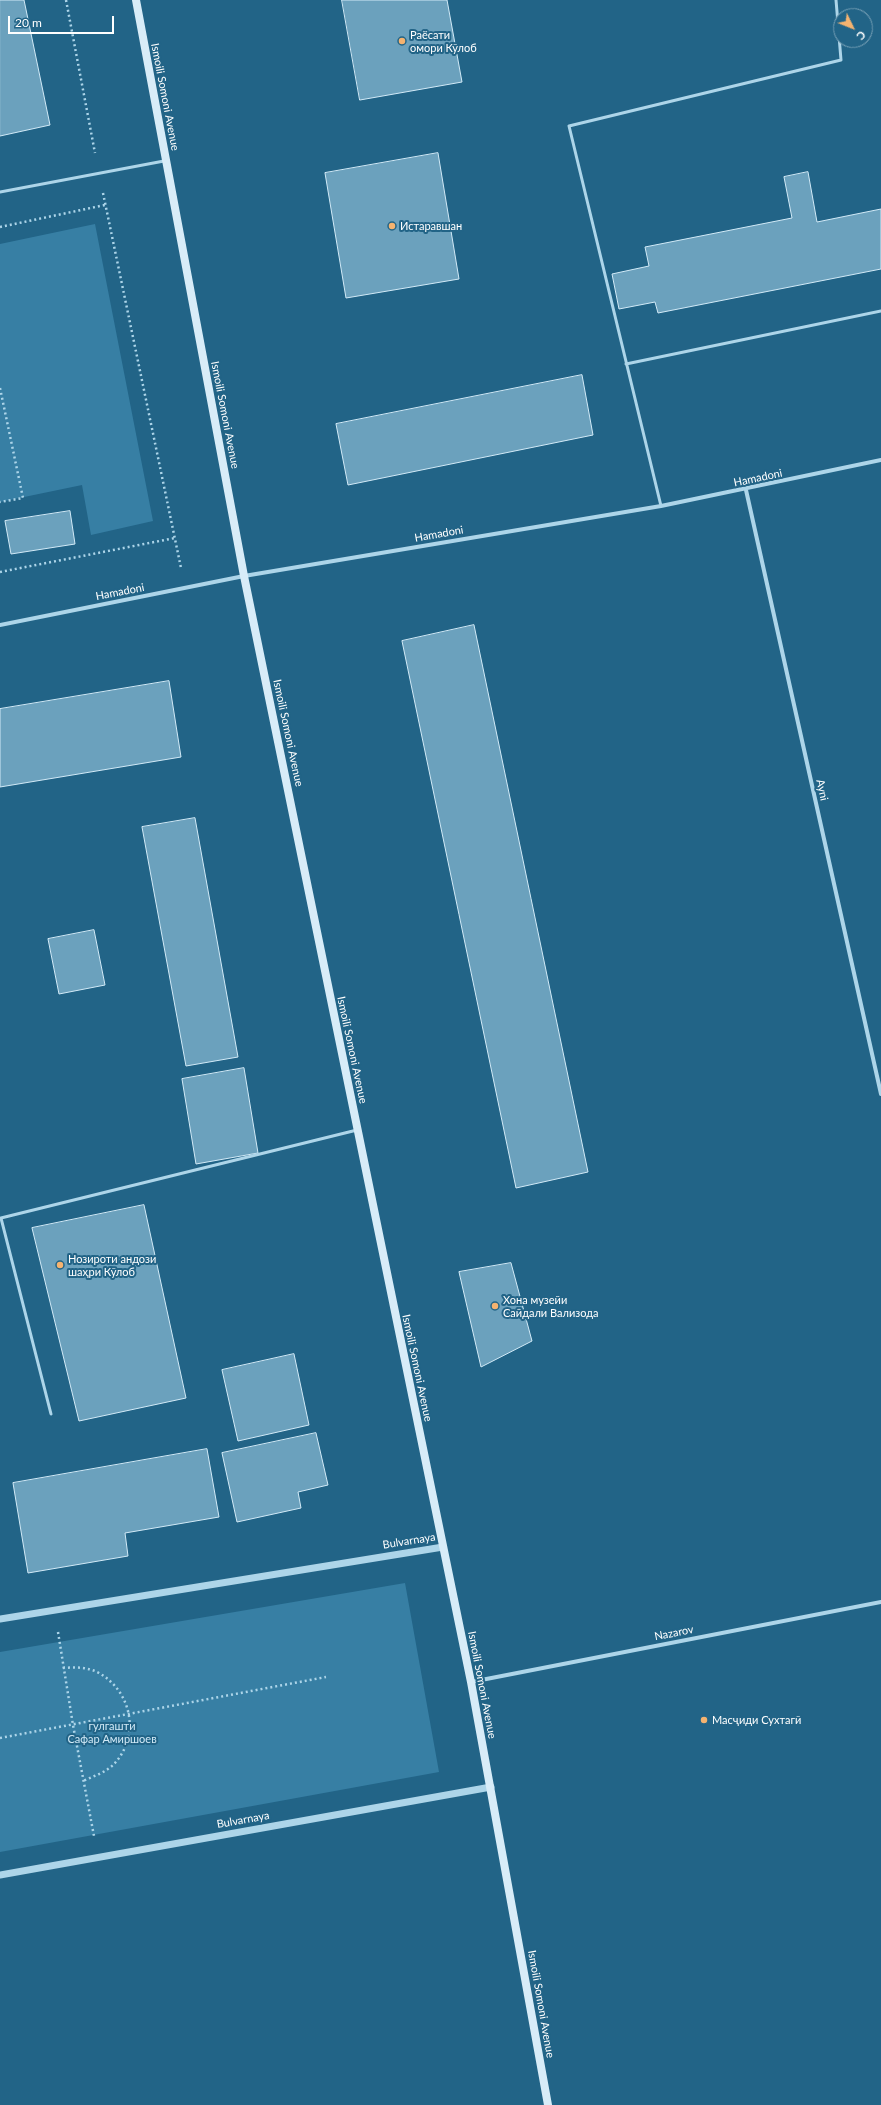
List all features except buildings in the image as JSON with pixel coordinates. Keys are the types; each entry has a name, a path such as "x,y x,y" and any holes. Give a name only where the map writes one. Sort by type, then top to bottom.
{"main road":[{"name":"Ismoili Somoni Avenue","path":"136,0 244,576 491,1787 548,2105"}],"street":[{"name":"Hamadoni","path":"0,625 244,576 661,506 746,490 881,460"},
{"name":"Ayni","path":"746,490 881,1094"},
{"name":"Bulvarnaya","path":"0,1619 443,1547"},
{"name":"Nazarov","path":"470,1682 881,1602"},
{"name":"Bulvarnaya","path":"0,1875 491,1787"}],"lane":[{"path":"661,506 569,126 841,60 836,0"},
{"path":"0,192 166,160"},
{"path":"626,364 881,310"},
{"path":"51,1414 2,1218 357,1130"}],"path":[{"path":"66,0 105,205 185,589"},
{"path":"0,227 105,205"},
{"path":"0,388 23,498 0,502"},
{"path":"0,572 175,538"},
{"path":"55,1610 63,1668 98,1857"},
{"path":"63,1668 81,1667 98,1672 116,1687 124,1697 129,1714 130,1732 125,1749 114,1764 99,1775 83,1780"},
{"path":"0,1738 326,1677"}],"green space":[{"path":"95,224 153,521 91,535 82,485 0,502 0,244"},
{"name":"гулгашти Сафар Амиршоев","path":"405,1583 439,1772 0,1852 0,1652"}],"place":[{"name":"Раёсати омори Кӯлоб","path":"402,41"},
{"name":"Истаравшан","path":"392,226"},
{"name":"Нозироти андози шаҳри Кӯлоб","path":"60,1265"},
{"name":"Хона музейи Сайдали Вализода","path":"495,1306"},
{"name":"Масҷиди Сухтагӣ","path":"704,1720"}]}
